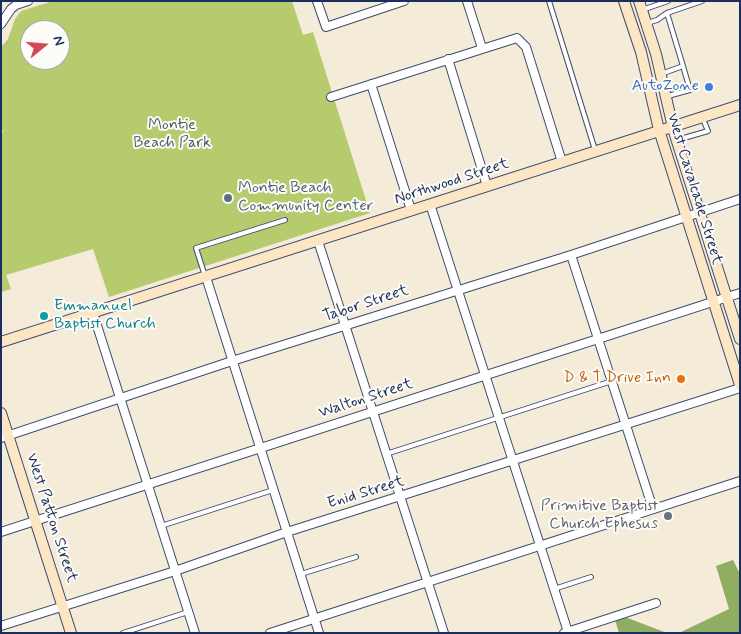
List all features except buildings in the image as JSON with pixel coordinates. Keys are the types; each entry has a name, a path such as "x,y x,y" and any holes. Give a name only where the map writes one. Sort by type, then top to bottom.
{"street":[{"path":"1,24 16,3 28,1"},
{"path":"318,1 326,27 404,1"},
{"path":"467,1 482,48"},
{"name":"West Cavalcade Street","path":"624,1 640,52 659,130 740,386"},
{"name":"West Cavalcade Street","path":"640,6 661,74 676,140 740,339"},
{"path":"633,27 646,23"},
{"path":"331,97 517,38 526,47 562,162"},
{"path":"448,60 487,186"},
{"path":"370,84 411,210"},
{"name":"Northwood Street","path":"1,342 740,104"},
{"name":"Tabor Street","path":"5,437 232,361 457,289 571,255 740,199"},
{"path":"430,204 554,589 566,632 656,603"},
{"path":"318,241 444,633"},
{"path":"571,255 653,510"},
{"path":"206,277 319,633"},
{"name":"Walton Street","path":"1,532 740,293"},
{"path":"93,313 195,633"},
{"name":"Enid Street","path":"1,626 740,386"},
{"name":"West Patton Street","path":"1,413 5,437 36,521 71,633"},
{"path":"270,633 740,481"}],"lane":[{"path":"549,1 596,151"},
{"path":"640,6 668,1"},
{"path":"646,23 657,20 667,12 702,1"},
{"path":"666,97 690,90 667,12"},
{"path":"661,74 683,66"},
{"path":"676,140 708,131 703,117"},
{"path":"206,277 196,248 285,220"},
{"path":"386,454 612,381"},
{"path":"161,526 273,490"},
{"path":"301,574 356,557"},
{"path":"554,589 591,577"},
{"path":"123,633 188,612"}],"green space":[{"name":"Montie Beach Park","path":"53,1 292,1 303,35 313,32 370,213 109,297 93,249 6,275 11,289 1,292 1,133 3,132 1,125 1,47 8,39 15,19 21,11"},
{"path":"733,560 740,574 740,633 679,633 729,609 716,566"},
{"path":"625,617 667,633 619,633 615,620"}],"place":[{"name":"AutoZone","path":"709,87"},
{"name":"Montie Beach Community Center","path":"228,198"},
{"name":"Emmanuel Baptist Church","path":"44,316"},
{"name":"D & T Drive Inn","path":"681,379"},
{"name":"Primitive Baptist Church Ephesus","path":"668,516"}]}
